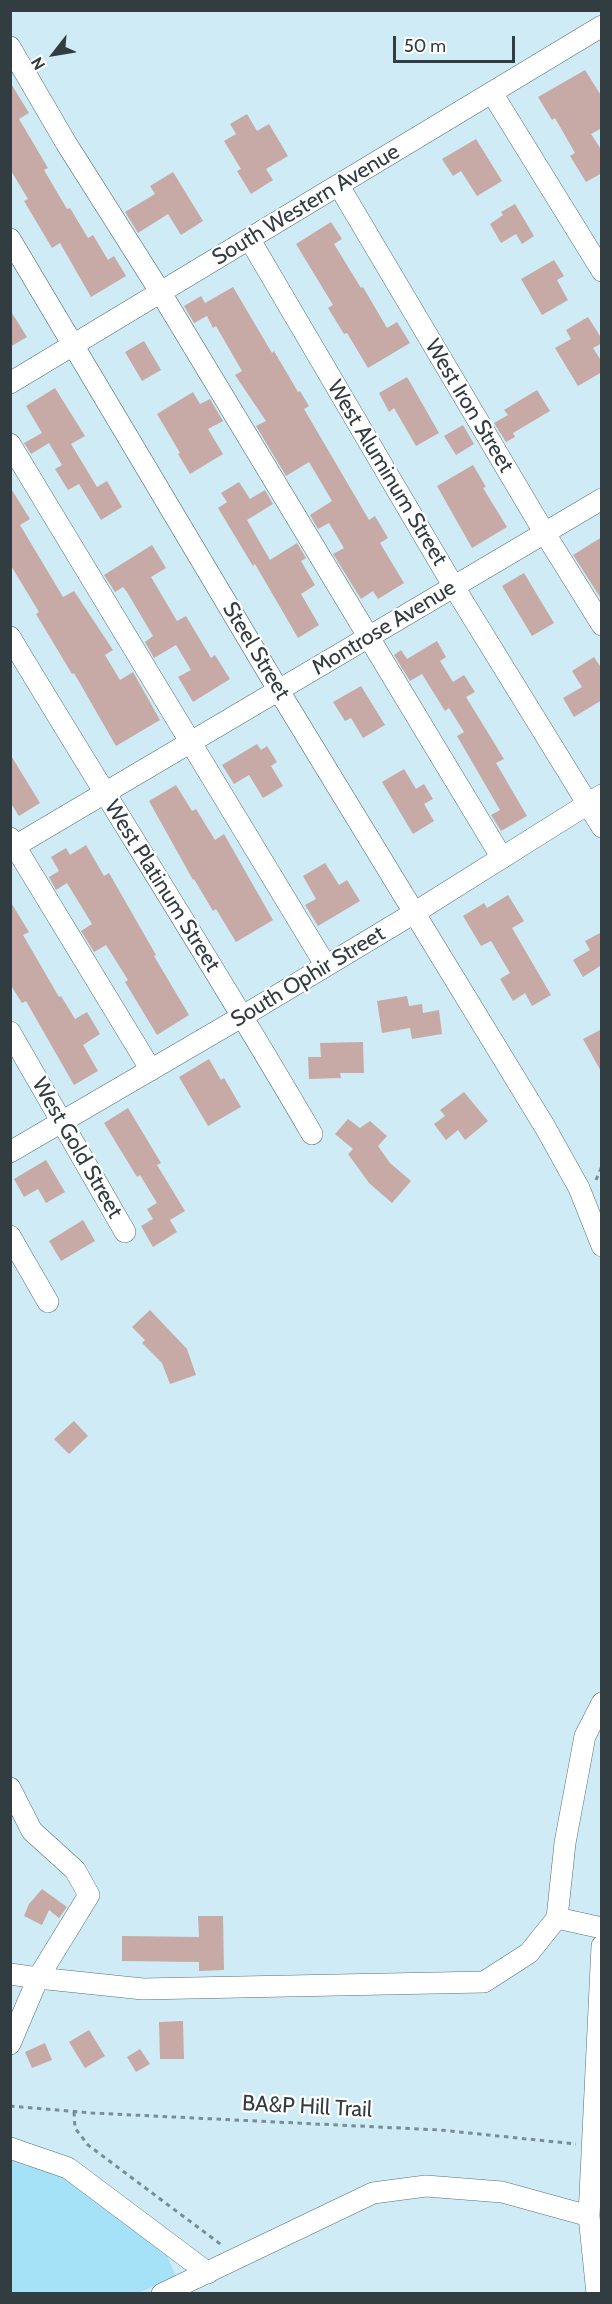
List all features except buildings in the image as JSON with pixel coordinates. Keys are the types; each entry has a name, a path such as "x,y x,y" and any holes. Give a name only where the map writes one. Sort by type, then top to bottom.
{"street":[{"name":"South Western Avenue","path":"10,383 602,26"},
{"path":"10,46 66,143 161,293 502,858"},
{"path":"492,93 602,271"},
{"name":"West Iron Street","path":"339,186 544,532 602,625"},
{"name":"Steel Street","path":"10,239 279,690 506,1061 579,1188 602,1246"},
{"name":"West Aluminum Street","path":"250,240 454,587 595,800 602,827"},
{"path":"10,444 326,966"},
{"name":"Montrose Avenue","path":"12,844 105,794 602,499"},
{"name":"West Platinum Street","path":"10,637 243,1016 312,1134"},
{"name":"South Ophir Street","path":"10,1152 243,1016 595,800"},
{"path":"12,844 151,1070"},
{"name":"West Gold Street","path":"10,1032 125,1232"},
{"path":"10,1236 48,1302"},
{"path":"10,1974 143,1989 484,1982 529,1953 557,1918 565,1843 585,1736 602,1703"},
{"path":"10,1788 32,1831 75,1870 89,1895 38,1978 10,2044"},
{"path":"557,1918 602,1928"},
{"path":"597,2294 597,2244 589,2216 602,1946"},
{"path":"10,2148 68,2168 208,2273"},
{"path":"162,2294 373,2193 426,2186 502,2192 589,2216"}],"path":[{"name":"BA&P Hill Trail","path":"10,2106 440,2130 594,2146"},
{"path":"74,2111 75,2128 88,2145 239,2257"}],"shaded area":[{"path":"11,2159 63,2172 167,2256 176,2277 138,2293 11,2294"}]}
